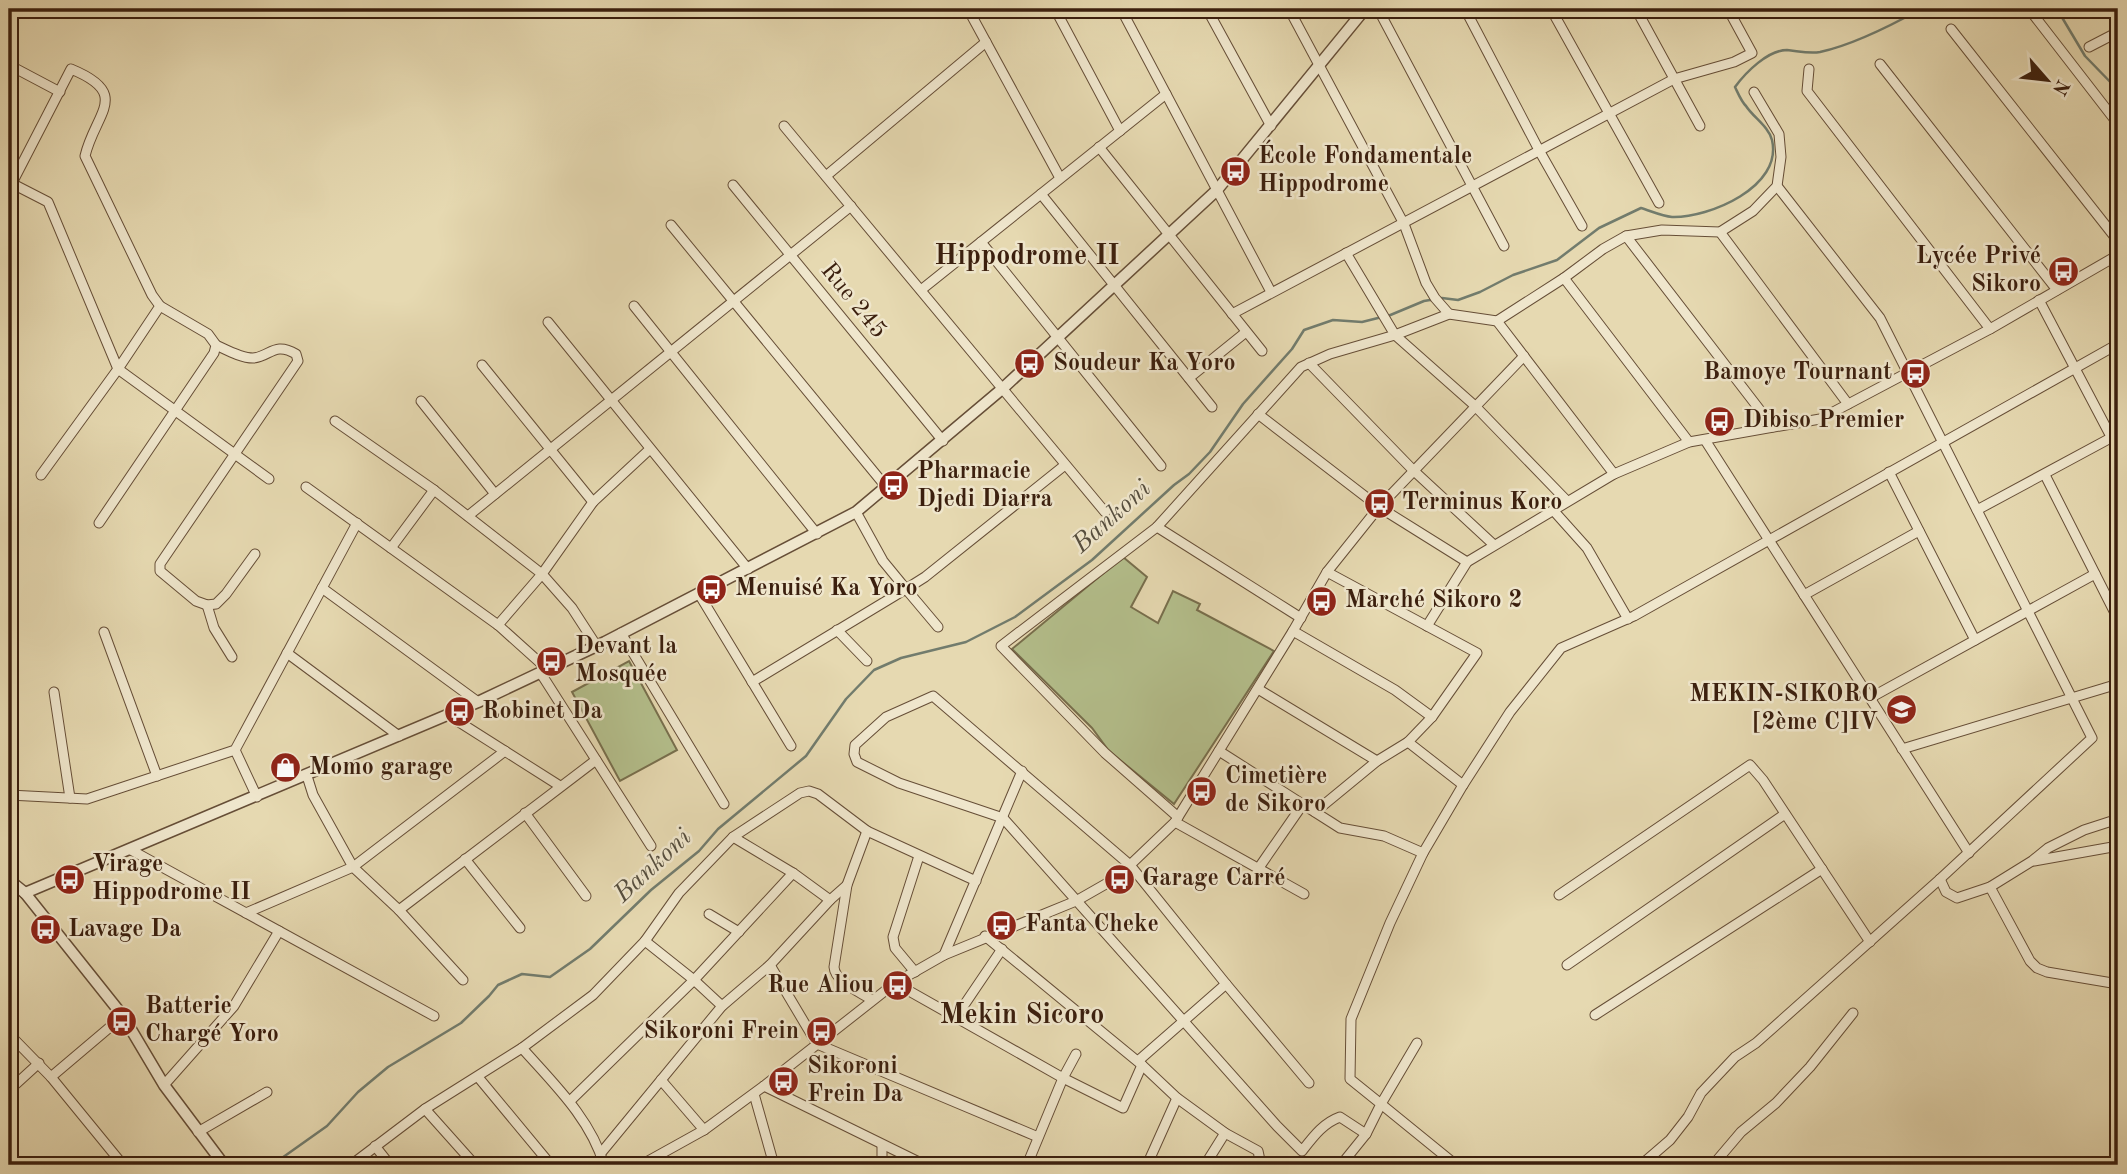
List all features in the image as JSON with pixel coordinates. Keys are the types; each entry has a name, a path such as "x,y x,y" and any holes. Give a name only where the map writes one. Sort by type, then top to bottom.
{"street":[{"path":"9,21 15,9"},
{"path":"980,9 970,13 1060,178"},
{"path":"1055,9 1120,131"},
{"path":"1121,9 1271,292"},
{"path":"1207,9 1271,126"},
{"path":"1289,9 1404,224 1426,283 1449,314"},
{"path":"25,893 478,702 699,594 856,512 1002,389 1217,190 1365,9"},
{"path":"1378,9 1504,246"},
{"path":"1465,9 1582,226"},
{"path":"1551,9 1658,203"},
{"path":"1636,9 1700,126"},
{"path":"1232,314 1674,79 1734,62 1752,53 1728,9"},
{"path":"2029,9 2118,124"},
{"path":"1951,29 2118,241"},
{"path":"2090,47 2118,32"},
{"path":"826,176 986,42"},
{"path":"1880,64 2057,290"},
{"path":"9,65 60,92"},
{"path":"255,554 216,604 207,605 196,601 160,571 160,564 235,455 298,361 296,354 274,349 255,358 234,354 216,345 208,334 160,306 152,295 85,156 87,145 104,111 105,92 99,83 71,69 10,185 48,202 118,369 235,455 269,479"},
{"path":"1809,69 1807,91 1990,329"},
{"path":"1304,894 1176,820 1105,753 1001,646 1157,527 1301,367 1330,354 1395,335 1449,314 1497,321 1564,278 1603,248 1626,236 1662,230 1720,232 1752,211 1777,186 1781,157 1779,134 1754,92"},
{"path":"920,290 1166,94"},
{"path":"784,126 1105,512"},
{"path":"1099,147 1262,351"},
{"name":"Rue 245","path":"733,185 943,441"},
{"path":"1642,1165 1670,1140 1688,1117 1701,1093 1735,1057 1756,1043 1870,942 2092,738 1880,318 1777,186"},
{"path":"1041,194 1212,407"},
{"path":"468,516 851,206"},
{"path":"671,225 887,488"},
{"path":"1720,232 1848,404"},
{"path":"1626,236 1773,427"},
{"path":"981,242 1161,466"},
{"path":"1346,253 1395,335 1474,405 1567,501"},
{"path":"1427,626 1467,562 1614,474 1689,442 1820,419 1990,329 2118,255"},
{"path":"1564,278 1689,442"},
{"path":"2039,300 2115,436 2118,450"},
{"path":"41,475 160,306"},
{"path":"634,306 817,534"},
{"path":"1497,321 1614,474"},
{"path":"548,322 748,569"},
{"path":"1189,378 1246,332"},
{"path":"1456,1165 1350,1079 1351,1019 1423,853 1510,712 1561,648 1628,619 2118,344"},
{"path":"99,523 176,411 214,353 216,345"},
{"path":"641,1165 704,1130 895,983 944,955 985,936 1076,901 1111,881 1130,864 1176,820 1327,572 1379,507 1474,405 1524,356"},
{"path":"1309,363 1413,470 1494,545"},
{"path":"482,365 593,502"},
{"path":"421,401 495,494"},
{"path":"1258,414 1379,507 1467,562"},
{"path":"335,421 434,490 542,574 572,608 596,645"},
{"path":"1977,510 2115,436"},
{"path":"1705,440 1969,853"},
{"path":"498,625 542,574 593,502 650,449"},
{"path":"752,682 925,577 1065,465"},
{"path":"1889,472 1975,640"},
{"path":"2045,475 2118,619"},
{"path":"306,487 498,625 543,671 651,846"},
{"path":"391,548 434,490"},
{"path":"1553,510 1587,548 1628,619"},
{"path":"856,512 883,561 938,627"},
{"path":"9,794 87,799 235,750 357,523"},
{"path":"1157,527 1301,618"},
{"path":"1804,595 1919,531"},
{"path":"1315,812 1377,761 1408,742 1432,717 1477,653 1327,572"},
{"path":"1870,698 2095,574"},
{"path":"322,588 478,702"},
{"path":"699,594 791,746"},
{"path":"207,605 214,628 232,657"},
{"path":"837,630 867,661"},
{"path":"1293,631 1395,690 1432,717"},
{"path":"104,632 157,776"},
{"path":"621,633 724,804"},
{"path":"287,653 399,736"},
{"path":"1902,749 2118,684"},
{"path":"1258,689 1377,761"},
{"path":"54,692 70,798"},
{"path":"1309,1083 1130,864 933,696 886,717 855,745 857,762 899,783 1003,818 1302,1151 1321,1127 1340,1117 1366,1134"},
{"path":"449,715 560,786"},
{"path":"1408,742 1463,785"},
{"path":"235,750 257,797"},
{"path":"246,913 353,867 505,751"},
{"path":"1219,751 1340,828 1384,836 1423,853"},
{"path":"400,909 596,760"},
{"path":"1559,895 1750,765 1870,942"},
{"path":"944,955 1022,771"},
{"path":"307,776 313,795 353,867 400,909 463,980"},
{"path":"351,1165 362,1161 375,1146 425,1109 522,1048 593,995 645,940 679,893 733,837 800,793 809,791 818,794 867,831 976,881"},
{"path":"1258,869 1303,804"},
{"path":"525,813 586,896"},
{"path":"1567,965 1785,814"},
{"path":"1940,879 1946,892 1956,898 1990,887 2048,848 2084,830 2118,819"},
{"path":"867,831 848,885 835,974 872,1000"},
{"path":"733,837 793,873 830,900"},
{"path":"2032,861 2118,846"},
{"path":"131,850 434,1016"},
{"path":"915,972 895,948 893,937 919,856"},
{"path":"465,859 520,928"},
{"path":"1595,1015 1822,870"},
{"path":"570,1101 694,980 793,873"},
{"path":"9,880 25,893 123,1016 164,1085 219,1164"},
{"path":"601,1153 722,1006 770,965 830,900 848,885"},
{"path":"1990,887 2036,968 2118,984"},
{"path":"709,914 739,933"},
{"path":"164,1085 233,1006 279,931"},
{"path":"985,936 1140,1063 1177,1098 1225,1133 1258,1151 1261,1165"},
{"path":"645,940 722,1006"},
{"path":"956,1017 1002,949"},
{"path":"770,965 817,1044 1038,1137"},
{"path":"895,983 1063,1078 1123,1108 1140,1063 1183,1020 1226,984"},
{"path":"1713,1165 1741,1132 1776,1103 1810,1067 1853,1013"},
{"path":"51,1077 123,1016"},
{"path":"9,1034 39,1063 122,1165"},
{"path":"1341,1165 1366,1134 1417,1043"},
{"path":"522,1048 570,1101 601,1153 604,1165"},
{"path":"1027,1165 1063,1078 1076,1054"},
{"path":"9,1084 16,1084 39,1063"},
{"path":"478,1077 551,1165"},
{"path":"661,1080 704,1130"},
{"path":"764,1086 925,1165"},
{"path":"198,1132 267,1092"},
{"path":"754,1094 774,1165"},
{"path":"1147,1165 1177,1098"},
{"path":"425,1109 475,1165"},
{"path":"1205,1165 1225,1133"},
{"path":"882,1145 882,1165"},
{"path":"375,1146 390,1165"}],"green space":[{"path":"1123,557 1147,577 1131,607 1158,623 1173,591 1200,604 1197,610 1274,651 1174,804 1109,751 1092,728 1012,649"},
{"path":"629,661 677,750 620,781 572,692"}],"waterway":[{"name":"Bankoni","path":"1388,316 1424,301 1442,298 1458,300 1513,275 1557,260 1599,228 1641,208 1672,217 1687,216 1705,212 1740,196 1766,172 1772,157 1770,135 1744,104 1735,87 1745,75 1772,54 1787,50 1812,53 1833,49 1872,34 1921,9"},
{"path":"2057,9 2085,56 2118,90"},
{"name":"Bankoni","path":"272,1165 327,1126 358,1092 388,1067 461,1023 498,985 522,974 550,977 590,949 651,890 699,851 718,829 806,756 846,699 874,670 901,658 966,642 1015,617 1092,560 1210,452 1243,404 1292,349 1304,330 1333,320 1362,322 1382,317"}],"place":[{"name":"École Fondamentale Hippodrome","path":"1235,171"},
{"name":"Lycée Privé Sikoro","path":"2064,271"},
{"name":"Soudeur Ka Yoro","path":"1030,364"},
{"name":"Bamoye Tournant","path":"1915,373"},
{"name":"Dibiso Premier","path":"1720,421"},
{"name":"Pharmacie Djedi Diarra","path":"894,486"},
{"name":"Terminus Koro","path":"1379,503"},
{"name":"Menuisé Ka Yoro","path":"712,589"},
{"name":"Marché Sikoro 2","path":"1322,601"},
{"name":"Devant la Mosquée","path":"552,661"},
{"name":"MEKIN-SIKORO [2ème C]IV","path":"1901,709"},
{"name":"Robinet Da","path":"459,712"},
{"name":"Momo garage","path":"286,768"},
{"name":"Cimetière de Sikoro","path":"1202,791"},
{"name":"Virage Hippodrome II","path":"69,879"},
{"name":"Garage Carré","path":"1119,879"},
{"name":"Fanta Cheke","path":"1002,925"},
{"name":"Lavage Da","path":"45,930"},
{"name":"Rue Aliou","path":"897,986"},
{"name":"Batterie Chargé Yoro","path":"122,1021"},
{"name":"Sikoroni Frein","path":"822,1032"},
{"name":"Sikoroni Frein Da","path":"784,1081"}],"district":[{"name":"Hippodrome II","path":"1027,257"},
{"name":"Mekin Sicoro","path":"1022,1016"}]}
